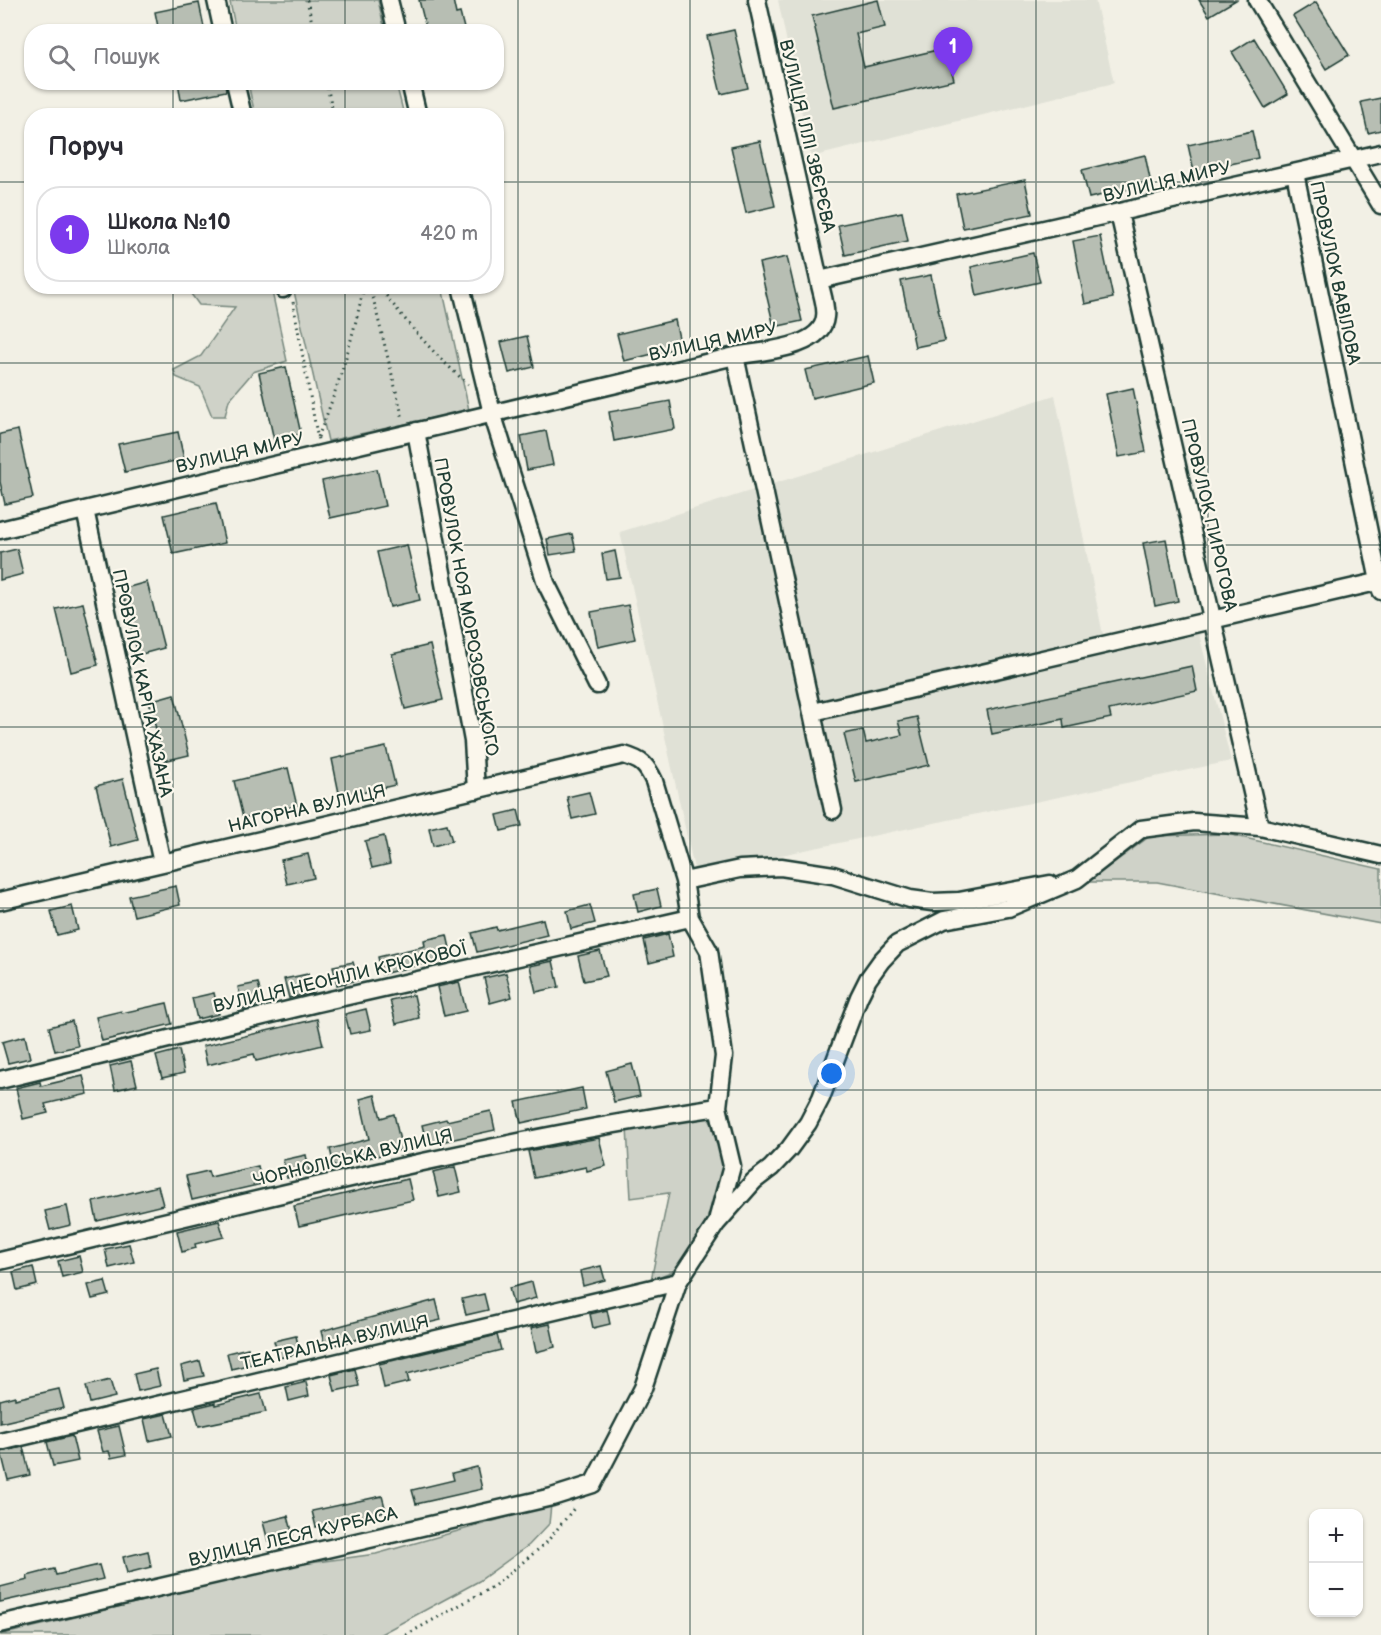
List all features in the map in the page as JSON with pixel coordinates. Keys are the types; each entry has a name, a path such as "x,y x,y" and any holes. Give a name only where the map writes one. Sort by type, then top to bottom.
{"street":[{"path":"216,0 221,24"},
{"path":"389,0 395,24"},
{"name":"ВУЛИЦЯ ІЛЛІ ЗВЄРЄВА","path":"757,0 819,280"},
{"path":"1257,0 1381,205"},
{"path":"237,90 241,108"},
{"path":"411,90 413,108"},
{"name":"ВУЛИЦЯ МИРУ","path":"0,530 85,510 319,446 411,432 491,408 804,342 816,335 826,315 819,280 1381,153"},
{"name":"ПРОВУЛОК ВАВІЛОВА","path":"1295,173 1380,584"},
{"name":"ПРОВУЛОК ПИРОГОВА","path":"1119,213 1260,826"},
{"path":"463,294 491,408 546,583 597,685"},
{"path":"735,356 833,810"},
{"name":"ПРОВУЛОК НОЯ МОРОЗОВСЬКОГО","path":"411,432 473,741 476,790"},
{"name":"ПРОВУЛОК КАРПА ХАЗАНА","path":"85,510 162,863"},
{"path":"813,712 1380,584"},
{"name":"НАГОРНА ВУЛИЦЯ","path":"0,901 624,755 637,759 648,767 684,881"},
{"path":"593,1484 644,1388 678,1282 716,1224 754,1181 771,1168 789,1149 808,1123 821,1098 859,997 868,979 897,944 944,920 1008,908 1077,879 1141,829 1194,822 1260,826 1381,855"},
{"path":"716,1224 732,1166 718,1107 724,1056 709,951 690,918 684,881 740,869 782,867 833,875 910,899 932,902 959,901 1077,879"},
{"name":"ВУЛИЦЯ НЕОНІЛИ КРЮКОВОЇ","path":"0,1080 317,1003 690,918"},
{"name":"ЧОРНОЛІСЬКА ВУЛИЦЯ","path":"0,1261 466,1152 640,1119 718,1107"},
{"path":"732,1166 744,1175 763,1174"},
{"name":"ТЕАТРАЛЬНА ВУЛИЦЯ","path":"0,1442 678,1282"},
{"name":"ВУЛИЦЯ ЛЕСЯ КУРБАСА","path":"0,1624 540,1500 593,1484"}],"path":[{"path":"307,0 312,24"},
{"path":"328,90 332,108"},
{"path":"288,294 293,300 319,446"},
{"path":"319,446 355,328 362,294"},
{"path":"372,294 411,432"},
{"path":"385,294 406,322 443,363 491,408"},
{"path":"406,1635 494,1586 546,1543 593,1484"}],"shaded area":[{"path":"237,0 378,0 383,24 235,24 230,2"},
{"path":"778,0 1095,0 1114,83 811,157"},
{"path":"250,90 398,90 402,108 253,108"},
{"path":"191,294 273,294 287,361 253,372 229,400 225,416 212,416 200,387 176,377 174,370 201,356 235,307 199,305"},
{"path":"295,294 444,294 469,410 328,441"},
{"path":"1055,395 1103,635 1194,614 1231,761 695,873 620,532"},
{"path":"1227,834 1381,869 1381,924 1157,882 1088,882 1150,836"},
{"path":"709,1116 725,1167 707,1220 678,1269 651,1280 669,1193 631,1198 627,1128"},
{"path":"551,1505 549,1524 529,1545 479,1581 379,1635 0,1635 295,1565 376,1554"}],"building":[{"path":"419,0 453,0 456,14 460,13 463,24 425,24"},
{"path":"878,0 885,27 856,34 864,67 946,48 954,80 834,108 812,16"},
{"path":"1199,0 1236,0 1209,16"},
{"path":"1316,2 1349,55 1326,69 1293,16"},
{"path":"199,3 203,24 157,24 155,12"},
{"path":"734,30 748,88 721,94 707,36"},
{"path":"1254,38 1288,94 1265,108 1232,52"},
{"path":"179,90 226,90 226,91 181,100"},
{"path":"1381,98 1381,130 1368,133 1361,102"},
{"path":"1252,131 1258,158 1194,172 1188,145"},
{"path":"760,141 775,206 746,213 731,147"},
{"path":"1145,155 1151,184 1089,198 1082,170"},
{"path":"1025,180 1032,214 963,228 956,194"},
{"path":"902,212 908,241 845,255 838,225"},
{"path":"1100,236 1113,298 1085,304 1073,241"},
{"path":"1033,253 1040,282 977,296 971,267"},
{"path":"787,257 802,321 774,327 759,263"},
{"path":"931,275 945,341 915,347 901,281"},
{"path":"675,320 681,347 624,361 617,334"},
{"path":"527,336 534,367 509,373 501,342"},
{"path":"868,356 874,383 812,398 805,370"},
{"path":"286,367 301,434 274,440 259,373"},
{"path":"1133,388 1146,452 1119,457 1106,394"},
{"path":"670,401 675,429 614,441 609,412"},
{"path":"18,430 33,498 5,504 0,482 0,434"},
{"path":"546,431 553,465 527,470 521,436"},
{"path":"178,432 184,459 125,472 118,444"},
{"path":"377,469 385,506 330,518 322,481"},
{"path":"216,503 225,543 173,554 164,515"},
{"path":"572,534 576,551 550,555 547,539"},
{"path":"1166,539 1178,601 1155,606 1143,543"},
{"path":"407,545 420,600 390,607 377,552"},
{"path":"17,549 23,574 0,580 0,553"},
{"path":"615,551 620,577 606,579 602,554"},
{"path":"147,582 164,648 138,655 122,589"},
{"path":"83,603 98,665 71,672 56,609"},
{"path":"628,605 635,639 598,647 591,612"},
{"path":"430,645 443,700 405,709 392,654"},
{"path":"1192,666 1197,691 1109,710 1111,718 1064,728 1063,719 992,734 987,710"},
{"path":"174,694 189,755 164,761 149,701"},
{"path":"917,717 929,765 856,782 844,734 863,730 866,743 902,735 898,721"},
{"path":"386,747 395,785 340,798 332,759"},
{"path":"288,768 297,806 243,818 234,781"},
{"path":"123,779 138,840 111,847 96,786"},
{"path":"589,792 595,814 572,819 567,797"},
{"path":"518,810 522,826 501,831 497,815"},
{"path":"447,824 452,841 433,846 429,828"},
{"path":"384,836 390,864 372,868 365,841"},
{"path":"308,854 314,878 287,884 281,860"},
{"path":"176,886 180,905 134,916 129,896"},
{"path":"657,889 661,906 638,912 634,894"},
{"path":"590,905 595,923 571,929 567,911"},
{"path":"72,906 78,930 57,935 51,911"},
{"path":"543,919 547,935 477,952 472,933 496,927 497,930"},
{"path":"668,934 673,957 649,963 644,940"},
{"path":"447,935 452,957 382,974 378,957 425,946 424,940"},
{"path":"600,951 607,976 584,981 578,956"},
{"path":"553,961 559,987 536,992 530,966"},
{"path":"353,962 358,980 337,985 333,966"},
{"path":"506,973 512,997 490,1003 484,978"},
{"path":"308,974 312,993 289,998 284,979"},
{"path":"459,982 466,1011 444,1016 437,987"},
{"path":"258,983 263,1004 243,1009 238,987"},
{"path":"214,993 219,1014 197,1019 192,998"},
{"path":"414,995 419,1018 396,1024 390,1000"},
{"path":"167,1003 172,1024 102,1041 96,1017"},
{"path":"366,1009 371,1030 350,1034 345,1014"},
{"path":"317,1019 323,1045 256,1061 254,1054 207,1065 203,1046"},
{"path":"72,1021 78,1046 55,1051 49,1027"},
{"path":"25,1036 30,1058 8,1063 2,1042"},
{"path":"179,1050 184,1073 162,1078 156,1056"},
{"path":"131,1061 137,1085 115,1090 110,1066"},
{"path":"632,1064 640,1096 614,1102 606,1071"},
{"path":"83,1076 88,1094 45,1104 48,1113 23,1119 16,1088 40,1082 41,1086"},
{"path":"582,1088 586,1109 521,1123 516,1102"},
{"path":"375,1095 381,1118 394,1114 402,1150 334,1166 330,1149 369,1139 360,1099"},
{"path":"491,1111 495,1130 427,1145 422,1125"},
{"path":"599,1138 606,1166 587,1171 586,1167 534,1178 528,1151"},
{"path":"306,1155 310,1173 287,1178 283,1160"},
{"path":"258,1166 262,1184 192,1200 186,1176 208,1171 210,1177"},
{"path":"455,1167 461,1192 439,1197 433,1172"},
{"path":"408,1179 413,1200 299,1226 294,1206"},
{"path":"158,1186 163,1205 97,1221 93,1202"},
{"path":"67,1206 71,1225 50,1230 45,1211"},
{"path":"219,1221 224,1237 195,1244 196,1248 182,1252 177,1231"},
{"path":"129,1244 134,1262 109,1268 105,1249"},
{"path":"79,1256 83,1272 62,1277 58,1261"},
{"path":"601,1266 605,1280 583,1286 580,1271"},
{"path":"33,1267 37,1285 17,1290 13,1272"},
{"path":"105,1281 109,1295 92,1299 88,1285"},
{"path":"532,1282 536,1298 513,1304 509,1288"},
{"path":"484,1294 488,1310 466,1315 462,1299"},
{"path":"436,1300 441,1320 325,1347 321,1331"},
{"path":"607,1310 610,1324 593,1328 590,1314"},
{"path":"550,1324 555,1347 536,1352 531,1328"},
{"path":"497,1335 501,1350 407,1374 409,1382 384,1388 379,1364"},
{"path":"296,1336 300,1353 279,1358 274,1341"},
{"path":"248,1348 252,1364 231,1369 227,1353"},
{"path":"200,1361 204,1376 184,1380 181,1366"},
{"path":"156,1369 160,1386 138,1391 134,1374"},
{"path":"355,1369 359,1386 335,1391 331,1375"},
{"path":"110,1380 115,1397 90,1403 86,1386"},
{"path":"306,1382 309,1396 289,1401 286,1387"},
{"path":"59,1389 64,1408 0,1423 0,1400"},
{"path":"261,1394 266,1412 199,1426 194,1408"},
{"path":"166,1414 172,1436 149,1441 144,1419"},
{"path":"119,1426 126,1455 111,1458 109,1451 103,1452 97,1431"},
{"path":"72,1436 78,1461 53,1466 47,1442"},
{"path":"23,1447 30,1475 8,1480 1,1452"},
{"path":"477,1467 482,1489 416,1504 412,1490 454,1480 452,1473"},
{"path":"382,1496 386,1511 316,1527 312,1511"},
{"path":"288,1516 293,1535 268,1541 263,1522"},
{"path":"148,1551 151,1567 127,1573 123,1557"},
{"path":"99,1565 103,1579 0,1602 0,1587 28,1580 27,1576 54,1569 56,1575"}],"place":[{"name":"Школа №10","path":"953,77"}]}
